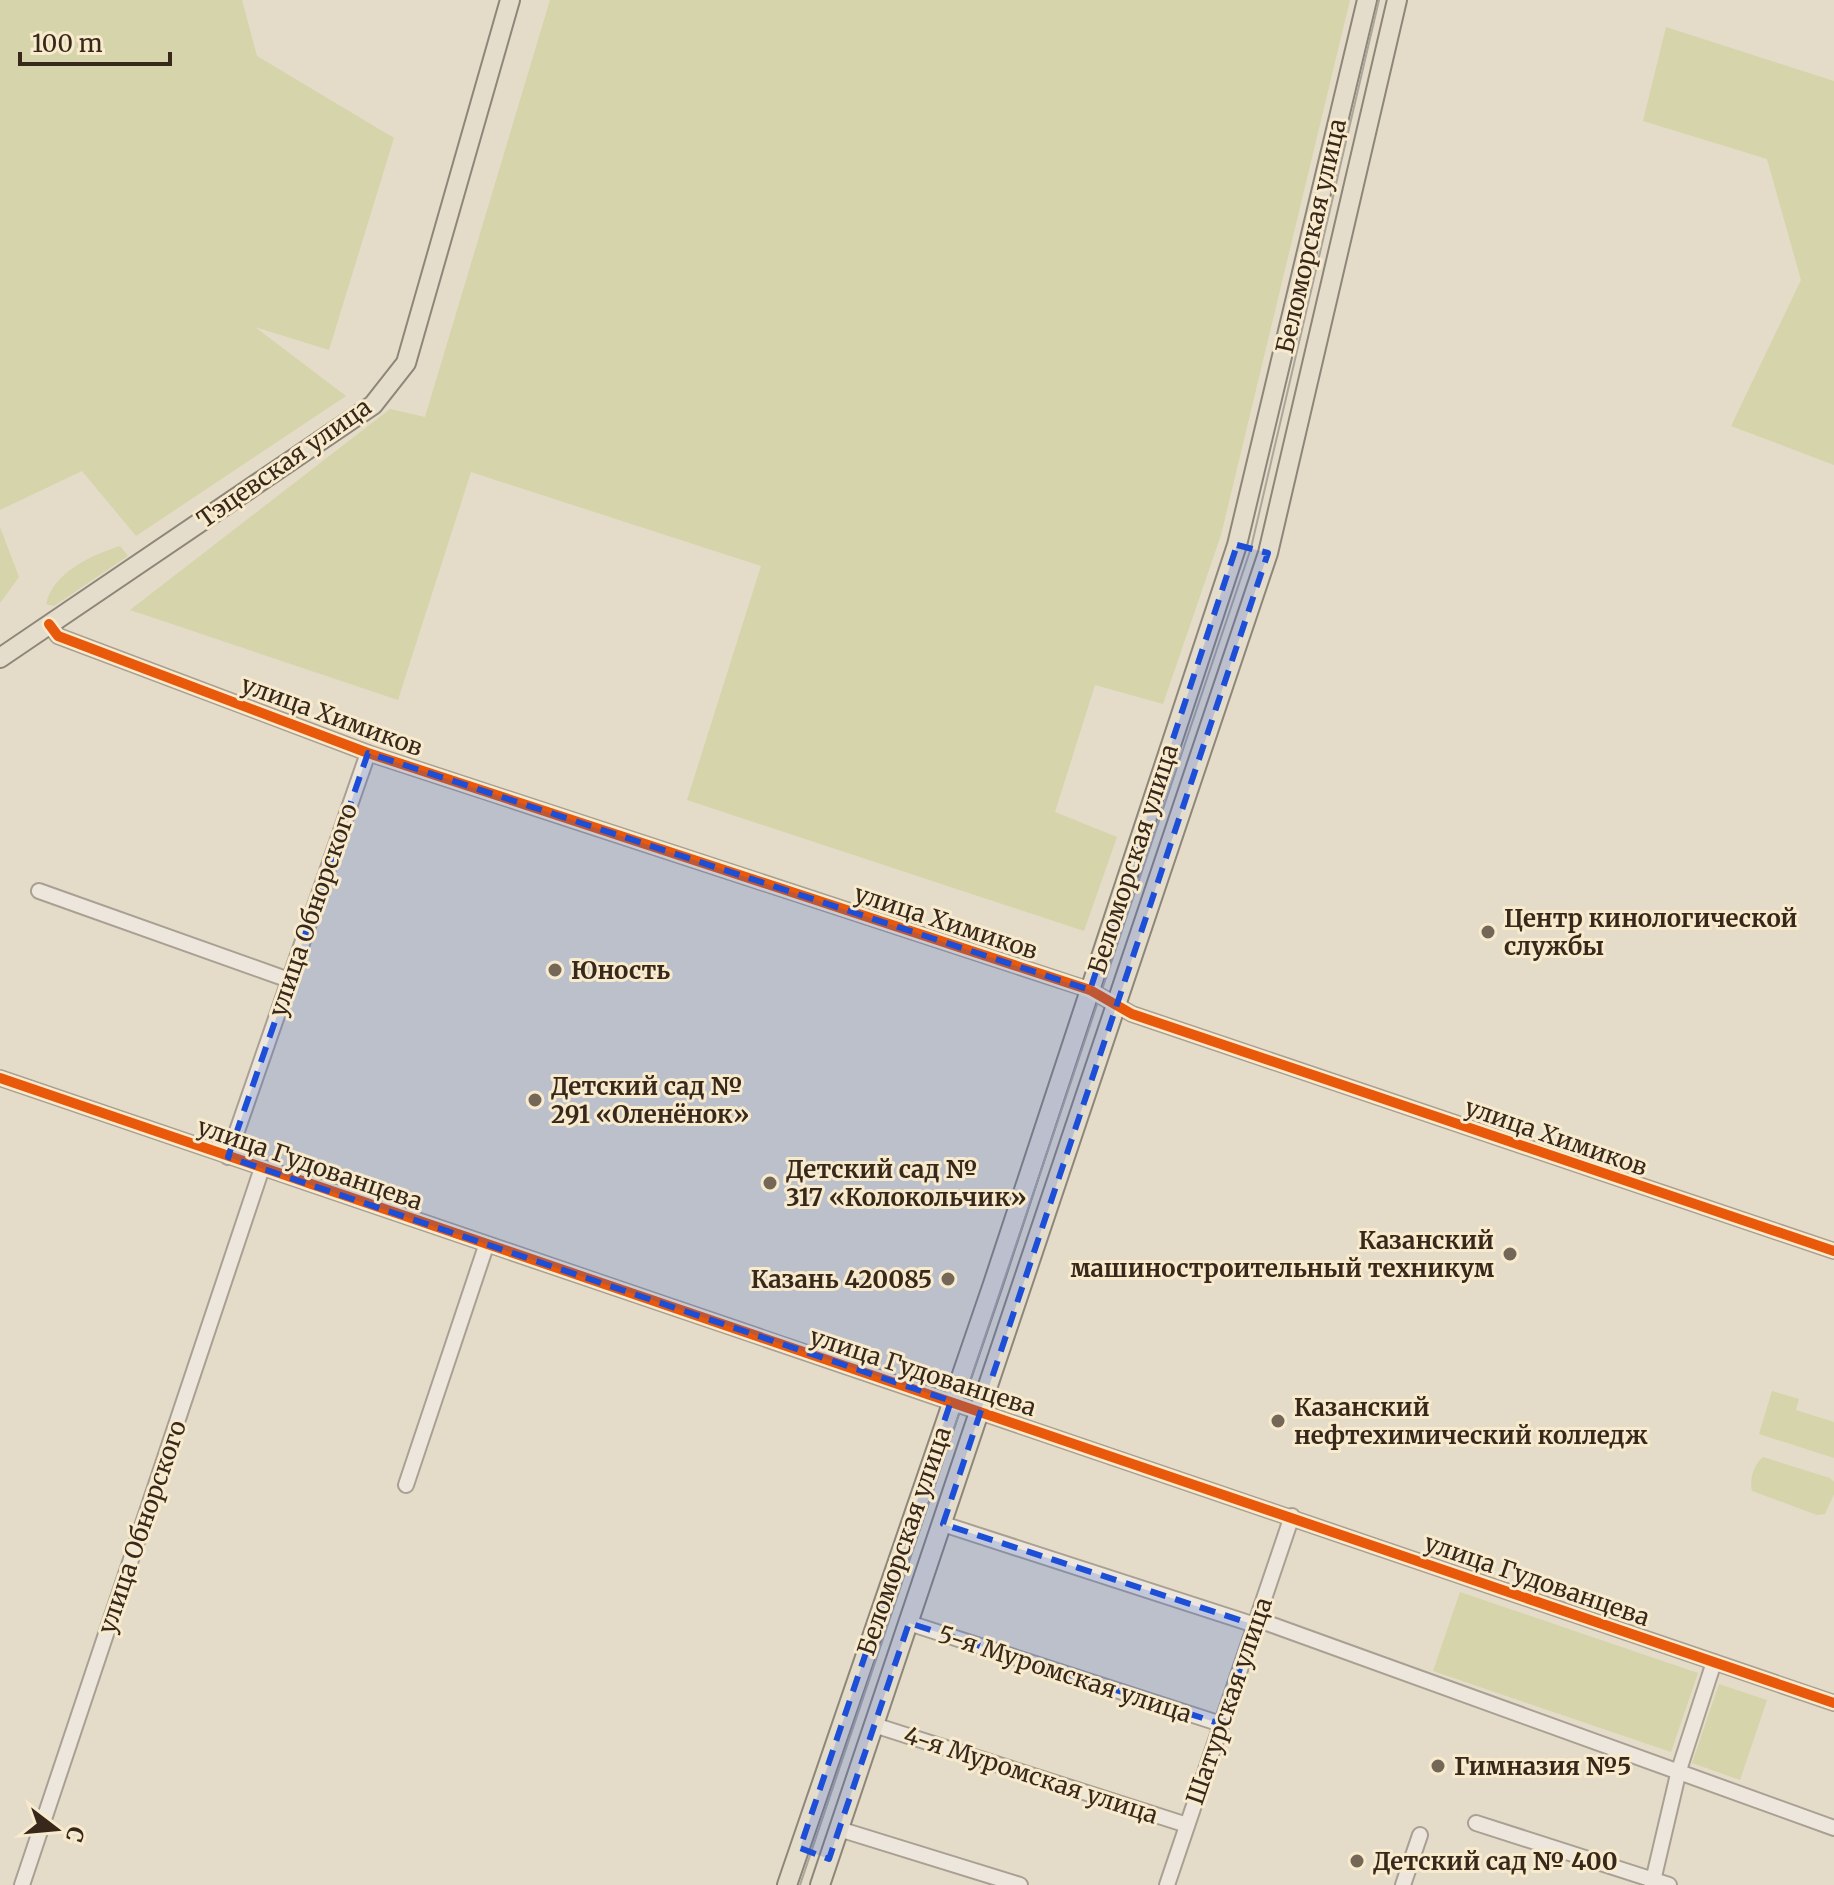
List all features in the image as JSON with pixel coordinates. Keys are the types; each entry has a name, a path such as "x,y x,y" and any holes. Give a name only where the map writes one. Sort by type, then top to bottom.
{"main road":[{"name":"Тэцевская улица","path":"0,658 373,405 406,363 510,0"},
{"name":"Беломорская улица","path":"787,1885 1237,545 1367,0"},
{"name":"Беломорская улица","path":"820,1885 1268,553 1397,0"},
{"path":"1386,46 1410,0"},
{"path":"1237,545 1268,553"},
{"path":"800,1848 829,1859"}],"street":[{"name":"улица Химиков","path":"49,624 58,636 368,753 1090,990 1116,1007 1834,1251"},
{"name":"улица Обнорского","path":"228,1157 368,753"},
{"path":"39,891 289,980"},
{"name":"улица Гудованцева","path":"0,1078 1834,1703"},
{"name":"улица Обнорского","path":"22,1885 262,1168"},
{"path":"406,1485 486,1246"},
{"name":"Шатурская улица","path":"1167,1885 1292,1516"},
{"path":"943,1524 1255,1625 1264,1622 1834,1828"},
{"name":"5-я Муромская улица","path":"909,1623 1221,1724"},
{"path":"1652,1882 1679,1770 1714,1662"},
{"name":"4-я Муромская улица","path":"874,1725 1187,1825"},
{"path":"1476,1823 1669,1885"},
{"path":"839,1829 1020,1885"},
{"path":"1403,1885 1420,1835"}],"highlighted area":[{"path":"1237,545 1268,553 943,1524 1255,1625 1221,1724 909,1623 829,1859 800,1848 951,1401 228,1157 368,753 1090,990"}],"green space":[{"path":"0,0 242,0 257,56 394,138 329,350 255,327 346,396 136,536 82,471 0,510"},
{"path":"550,0 1350,0 1221,535 1163,704 1095,685 1055,812 1117,837 1084,931 687,800 761,566 471,472 398,700 130,610 390,409 425,417"},
{"path":"1666,27 1834,81 1834,465 1731,426 1801,280 1767,159 1643,121"},
{"path":"0,527 19,577 0,603"},
{"path":"120,546 128,556 54,606 46,604 57,583 75,566"},
{"path":"1772,1391 1799,1399 1796,1410 1834,1422 1834,1458 1759,1434"},
{"path":"1763,1457 1830,1478 1834,1482 1834,1494 1825,1514 1817,1515 1752,1491 1753,1472"},
{"path":"1460,1592 1698,1673 1671,1752 1433,1671"},
{"path":"1719,1684 1767,1700 1740,1780 1692,1763"}],"tram line":[{"path":"800,1885 1251,548 1379,0"}],"cycle path":[{"path":"49,624 58,636 368,753 1090,990 1132,1014 1834,1251"},
{"path":"0,1078 1834,1703"}],"place":[{"name":"Центр кинологической службы","path":"1488,932"},
{"name":"Юность","path":"555,970"},
{"name":"Детский сад № 291 «Оленёнок»","path":"535,1100"},
{"name":"Детский сад № 317 «Колокольчик»","path":"770,1183"},
{"name":"Казанский машиностроительный техникум","path":"1510,1254"},
{"name":"Казань 420085","path":"948,1279"},
{"name":"Казанский нефтехимический колледж","path":"1278,1421"},
{"name":"Гимназия №5","path":"1438,1766"},
{"name":"Детский сад № 400","path":"1357,1861"}]}
